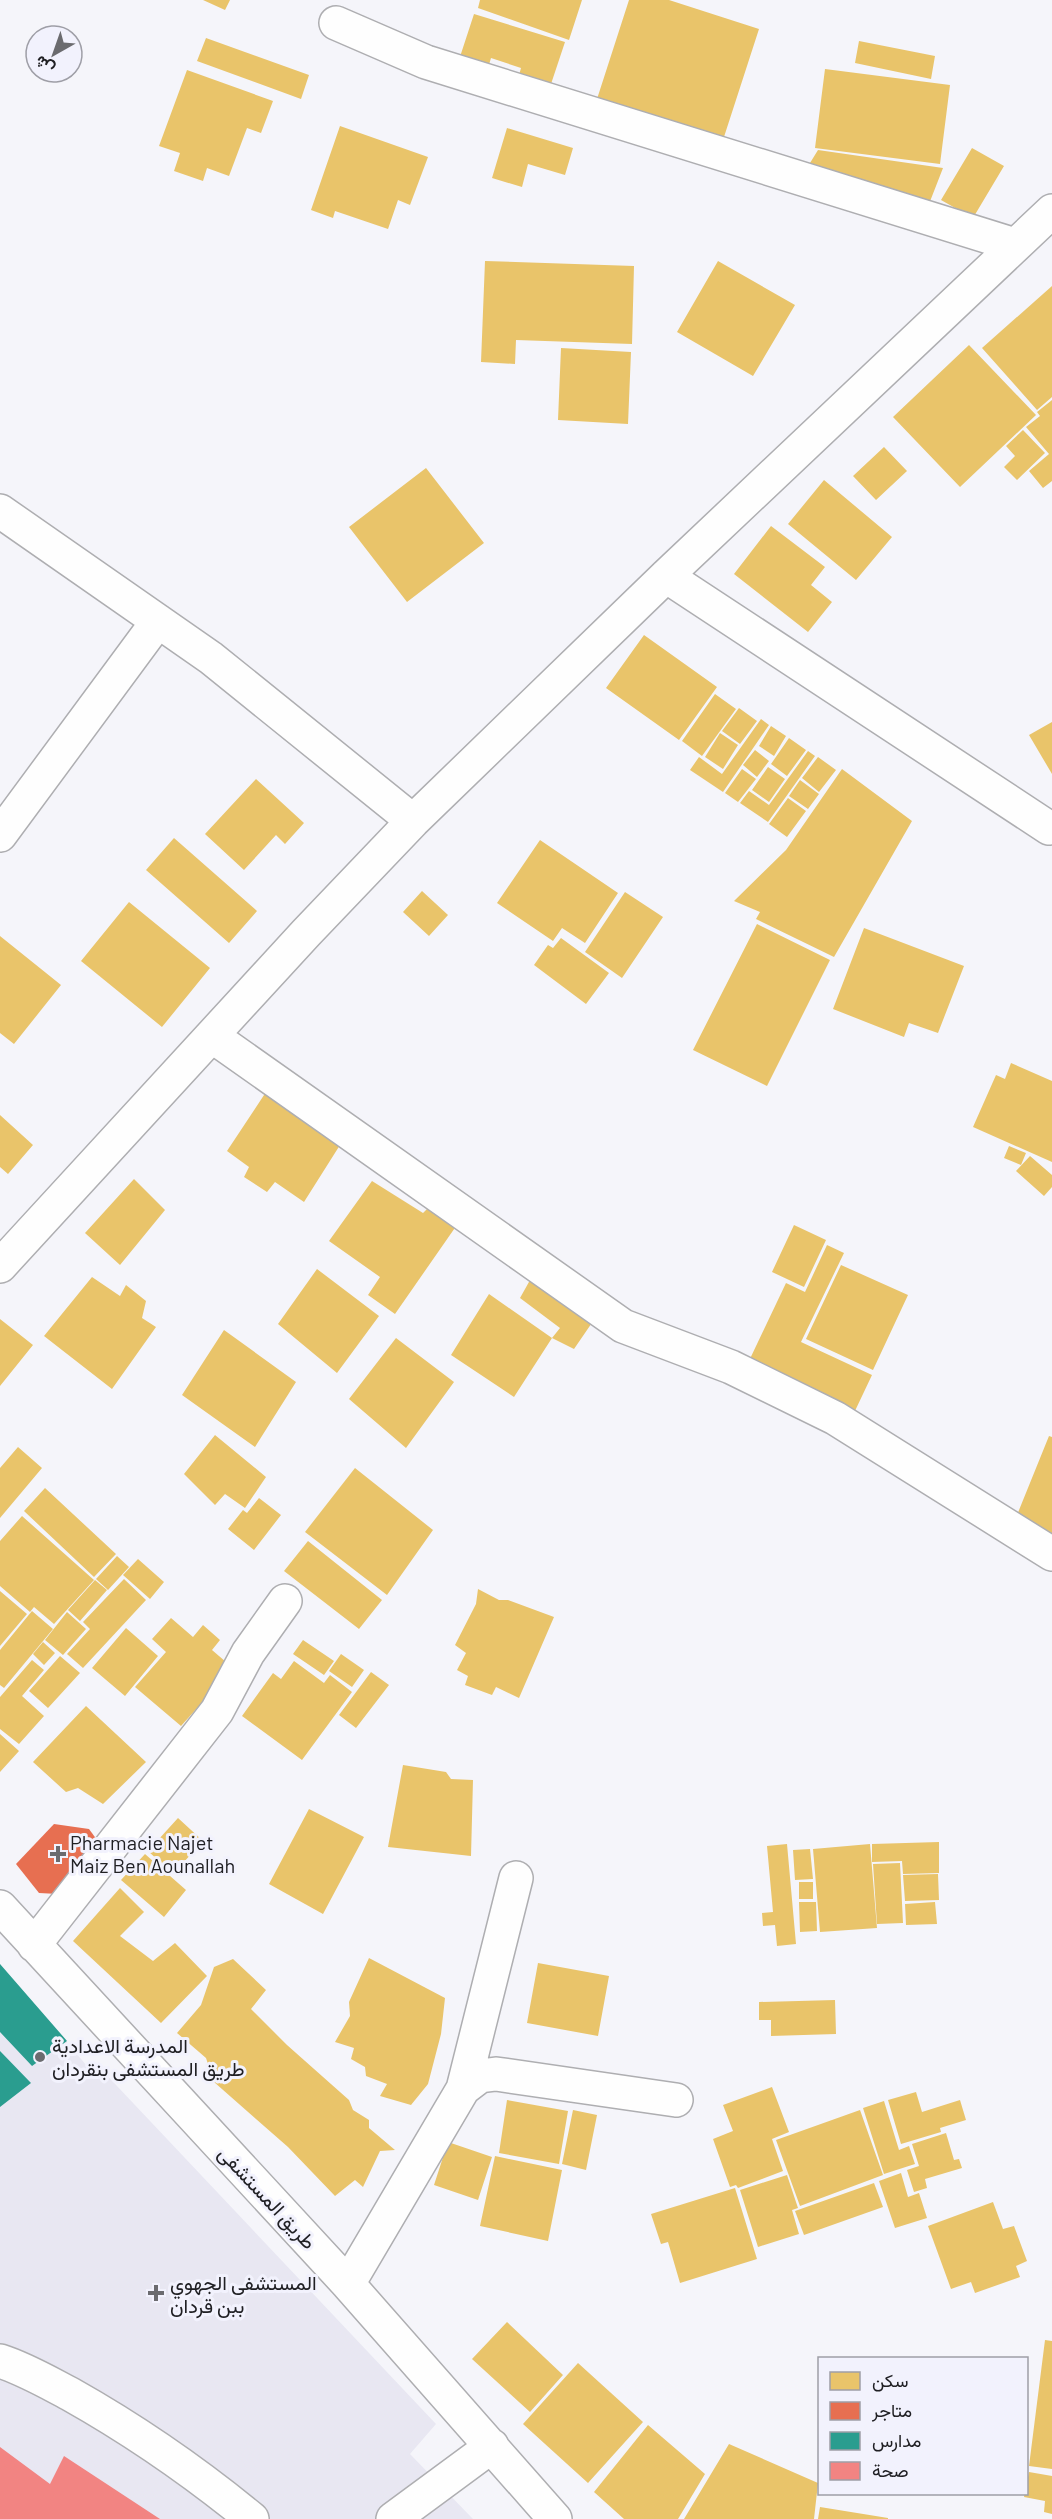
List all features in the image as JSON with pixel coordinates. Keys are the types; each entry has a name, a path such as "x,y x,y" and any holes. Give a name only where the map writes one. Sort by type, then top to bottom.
{"street":[{"path":"336,23 426,63 1015,244"},
{"path":"0,1266 413,821 666,576 1015,244 1052,212"},
{"path":"0,511 211,658 413,821"},
{"path":"666,576 1049,828"},
{"path":"0,835 158,621"},
{"path":"212,1036 623,1326 731,1367 834,1418 1052,1554"},
{"path":"34,1945 217,1711 248,1653 285,1601"},
{"path":"348,2284 463,2089 516,1878"},
{"name":"طريق المستشفى","path":"0,1907 348,2284 555,2519"},
{"path":"463,2089 480,2076 496,2074 676,2100"},
{"path":"0,2361 23,2368 111,2417 224,2496 252,2519"},
{"path":"393,2519 492,2446"}],"shaded area":[{"name":"المستشفى الجهوي ببن قردان","path":"0,1964 93,2073 100,2068 436,2424 410,2454 473,2519 0,2519"}],"building: سكن":[{"path":"203,0 230,0 225,10"},
{"path":"480,0 582,0 569,40 478,8"},
{"path":"629,0 669,0 759,29 723,140 597,99"},
{"path":"474,14 565,42 547,96 516,86 521,68 491,58 485,78 456,69"},
{"path":"206,38 309,75 301,99 197,61"},
{"path":"859,41 935,56 931,79 855,63"},
{"path":"825,69 950,85 940,164 815,148"},
{"path":"187,70 273,101 261,133 247,128 229,176 207,168 203,181 174,171 180,153 159,146"},
{"path":"340,126 428,157 410,205 398,200 388,229 335,211 333,218 311,210"},
{"path":"507,128 573,148 565,175 528,164 522,187 492,178"},
{"path":"972,148 1004,166 973,218 941,200"},
{"path":"818,150 943,168 929,204 810,163"},
{"path":"485,261 634,266 632,344 516,340 515,364 481,362"},
{"path":"718,261 795,305 753,376 677,332"},
{"path":"1052,286 1052,397 1037,410 982,348"},
{"path":"969,345 1036,415 960,487 893,417"},
{"path":"561,348 631,352 628,424 558,420"},
{"path":"1052,400 1052,481 1043,488 1029,471 1049,454 1026,427 1040,416 1037,412"},
{"path":"1023,430 1045,453 1017,480 1004,467 1015,456 1006,446"},
{"path":"884,447 907,471 876,500 853,476"},
{"path":"426,468 484,543 407,602 349,527"},
{"path":"824,480 892,537 856,580 788,524"},
{"path":"771,526 825,567 811,585 832,602 808,632 734,574"},
{"path":"644,635 717,687 679,740 606,688"},
{"path":"715,694 736,709 702,756 682,741"},
{"path":"739,708 757,721 740,744 722,731"},
{"path":"761,719 769,725 723,792 690,770 699,757 722,774"},
{"path":"1052,722 1052,774 1029,735"},
{"path":"771,726 786,736 774,756 759,746"},
{"path":"720,733 738,745 723,769 705,757"},
{"path":"789,738 806,750 787,776 771,764"},
{"path":"755,750 769,761 757,777 743,765"},
{"path":"808,751 815,756 768,822 740,803 749,791 769,805"},
{"path":"818,757 836,770 819,792 802,778"},
{"path":"768,767 785,779 769,802 752,790"},
{"path":"742,769 756,779 738,802 725,793"},
{"path":"842,769 912,821 834,957 756,919 760,912 734,901 786,850"},
{"path":"256,779 304,823 285,844 276,835 244,870 205,834"},
{"path":"800,780 819,794 808,809 789,796"},
{"path":"788,798 806,811 787,837 769,824"},
{"path":"174,838 257,911 229,943 146,870"},
{"path":"540,840 618,893 585,943 562,928 553,941 497,903"},
{"path":"422,891 448,915 429,936 403,912"},
{"path":"625,892 663,917 622,978 585,952"},
{"path":"129,902 210,968 162,1027 81,961"},
{"path":"757,924 830,960 767,1086 693,1050"},
{"path":"864,928 964,966 938,1033 909,1023 904,1037 833,1009"},
{"path":"0,936 61,985 14,1044 0,1033"},
{"path":"561,938 609,973 586,1004 534,965 548,945 553,948"},
{"path":"1011,1063 1052,1081 1052,1162 973,1127 996,1075 1005,1079"},
{"path":"266,1092 340,1145 304,1202 275,1182 267,1192 244,1177 249,1167 227,1151"},
{"path":"0,1115 33,1145 8,1174 0,1167"},
{"path":"1009,1146 1026,1153 1021,1165 1004,1158"},
{"path":"1030,1156 1052,1175 1052,1187 1044,1196 1016,1171"},
{"path":"134,1179 165,1210 120,1265 85,1233"},
{"path":"372,1181 423,1213 433,1203 459,1222 395,1314 368,1295 380,1277 329,1241"},
{"path":"794,1225 826,1240 804,1287 772,1272"},
{"path":"827,1245 844,1253 801,1342 872,1375 854,1413 748,1363 786,1283 805,1292"},
{"path":"841,1265 908,1295 873,1370 806,1339"},
{"path":"317,1269 379,1316 337,1373 278,1324"},
{"path":"534,1273 598,1314 574,1349 552,1338 560,1328 520,1298"},
{"path":"92,1277 120,1296 126,1285 146,1301 142,1318 156,1327 112,1389 44,1336"},
{"path":"489,1294 552,1338 514,1397 451,1355"},
{"path":"0,1319 33,1345 0,1386"},
{"path":"224,1330 296,1382 255,1447 182,1395"},
{"path":"396,1338 454,1382 406,1448 349,1399"},
{"path":"215,1435 266,1477 245,1508 225,1494 215,1505 184,1474"},
{"path":"1049,1436 1052,1437 1052,1535 1015,1520"},
{"path":"18,1447 42,1468 0,1518 0,1468"},
{"path":"355,1468 433,1530 387,1595 305,1532"},
{"path":"45,1488 116,1554 94,1577 24,1511"},
{"path":"259,1498 281,1515 254,1550 228,1529 243,1510 247,1513"},
{"path":"22,1516 94,1580 54,1624 34,1607 30,1612 0,1586 0,1541"},
{"path":"308,1541 382,1600 359,1629 284,1571"},
{"path":"117,1556 129,1567 108,1590 96,1579"},
{"path":"138,1559 164,1582 150,1599 123,1575"},
{"path":"124,1579 146,1600 83,1668 67,1654 90,1629 83,1622"},
{"path":"95,1580 107,1590 80,1621 68,1610"},
{"path":"478,1589 499,1600 508,1600 554,1617 519,1698 496,1687 492,1695 465,1685 468,1676 457,1670 466,1653 455,1645 476,1604"},
{"path":"0,1591 27,1614 0,1646"},
{"path":"32,1611 53,1629 4,1688 0,1685 0,1650"},
{"path":"67,1612 86,1629 63,1655 45,1640"},
{"path":"171,1618 193,1637 203,1625 220,1640 212,1650 233,1668 181,1726 135,1687 166,1652 152,1639"},
{"path":"126,1628 158,1656 125,1696 92,1668"},
{"path":"303,1640 334,1661 324,1675 293,1654"},
{"path":"43,1642 55,1653 44,1665 33,1654"},
{"path":"341,1654 364,1670 352,1687 329,1671"},
{"path":"60,1656 80,1673 48,1708 29,1691"},
{"path":"32,1660 44,1670 22,1696 44,1716 19,1744 0,1729 0,1697"},
{"path":"294,1661 324,1683 330,1675 352,1692 302,1760 242,1716 273,1673 281,1679"},
{"path":"371,1672 389,1685 356,1728 339,1715"},
{"path":"86,1706 146,1762 103,1804 78,1788 66,1792 33,1762"},
{"path":"0,1734 19,1751 0,1772"},
{"path":"403,1765 446,1772 451,1779 473,1780 471,1856 388,1847"},
{"path":"309,1809 364,1837 323,1914 269,1884"},
{"path":"178,1818 203,1841 173,1874 148,1851"},
{"path":"939,1842 939,1873 903,1874 902,1861 872,1862 872,1844"},
{"path":"787,1844 796,1944 777,1946 775,1925 763,1926 762,1913 773,1912 767,1846"},
{"path":"870,1844 877,1928 820,1932 813,1849"},
{"path":"810,1849 813,1879 795,1880 793,1850"},
{"path":"145,1854 186,1890 164,1917 121,1880"},
{"path":"900,1863 903,1923 877,1924 873,1864"},
{"path":"938,1874 939,1900 905,1901 903,1875"},
{"path":"799,1882 813,1882 813,1899 799,1899"},
{"path":"120,1888 144,1912 120,1936 153,1961 175,1943 207,1976 161,2023 73,1941"},
{"path":"799,1902 816,1902 817,1931 800,1932"},
{"path":"935,1902 937,1924 906,1925 905,1904"},
{"path":"369,1958 445,1998 441,2034 428,2084 411,2105 380,2096 387,2084 366,2076 365,2067 351,2059 354,2048 335,2042 350,2016 349,2002"},
{"path":"233,1959 266,1990 251,2009 287,2045 349,2100 353,2110 369,2120 369,2128 395,2150 380,2151 363,2187 355,2180 335,2196 288,2147 214,2082 206,2058 177,2033 201,2005 214,1967"},
{"path":"538,1963 609,1976 598,2036 527,2023"},
{"path":"835,2000 836,2034 771,2036 771,2020 759,2020 759,2002"},
{"path":"772,2087 789,2132 772,2139 783,2171 738,2188 736,2185 730,2187 713,2139 733,2131 723,2105"},
{"path":"916,2092 922,2112 960,2100 966,2120 940,2128 941,2132 901,2144 888,2100"},
{"path":"507,2100 568,2111 559,2164 499,2153"},
{"path":"884,2101 899,2150 909,2146 915,2164 884,2174 863,2108"},
{"path":"573,2110 597,2115 586,2170 562,2164"},
{"path":"860,2110 883,2175 800,2206 776,2140"},
{"path":"946,2133 954,2160 959,2159 962,2168 925,2179 927,2188 914,2192 907,2170 919,2166 912,2144"},
{"path":"448,2142 492,2157 478,2200 434,2185"},
{"path":"495,2156 562,2170 548,2241 480,2226"},
{"path":"901,2173 908,2197 919,2193 927,2218 895,2228 879,2181"},
{"path":"787,2175 798,2208 792,2210 799,2234 758,2247 740,2190"},
{"path":"874,2183 883,2207 804,2235 795,2211"},
{"path":"735,2188 757,2259 680,2283 668,2242 661,2244 651,2214"},
{"path":"993,2202 1003,2229 1014,2226 1027,2261 1016,2266 1020,2277 975,2293 971,2282 951,2289 928,2226"},
{"path":"507,2322 563,2375 530,2412 472,2359"},
{"path":"1045,2340 1052,2341 1052,2469 1029,2466"},
{"path":"578,2363 643,2422 588,2483 523,2424"},
{"path":"648,2425 705,2474 678,2519 624,2519 594,2492"},
{"path":"729,2444 818,2483 814,2519 684,2519"},
{"path":"1029,2472 1052,2476 1052,2514 1044,2512 1045,2501 1024,2497 1028,2495"},
{"path":"820,2507 888,2518 888,2519 818,2519"}],"building: متاجر":[{"name":"Pharmacie Najet Maiz Ben Aounallah","path":"54,1824 89,1829 100,1844 58,1894 39,1893 16,1864"}],"building: مدارس":[{"path":"0,1964 67,2041 32,2066 0,2032"},
{"path":"0,2051 31,2083 0,2107"}],"building: صحة":[{"path":"0,2447 50,2484 64,2456 160,2519 0,2519"}],"place":[{"name":"Pharmacie Najet Maiz Ben Aounallah","path":"58,1854"},
{"name":"المدرسة الاعدادية طريق المستشفى بنقردان","path":"40,2057"},
{"name":"المستشفى الجهوي ببن قردان","path":"156,2293"}]}
